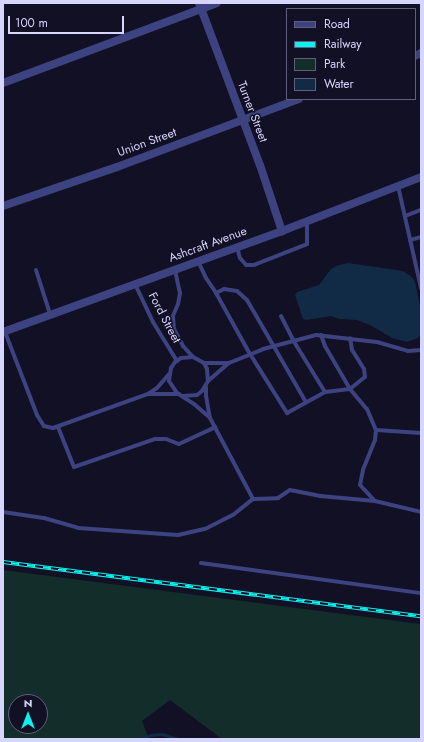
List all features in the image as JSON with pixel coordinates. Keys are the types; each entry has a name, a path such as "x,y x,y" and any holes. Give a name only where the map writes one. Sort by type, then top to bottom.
{"street":[{"path":"3,83 200,6 218,3"},
{"name":"Turner Street","path":"200,6 260,165 282,231"},
{"name":"Union Street","path":"3,206 117,167 296,100"},
{"name":"Ashcraft Avenue","path":"4,330 282,231 421,177"}],"lane":[{"path":"398,186 421,288"},
{"path":"405,216 421,210"},
{"path":"237,247 240,258 246,265 254,264 307,244 307,221"},
{"path":"410,240 421,236"},
{"path":"198,261 206,278 250,354 287,413 325,392 350,389 362,381 365,377 365,373 352,350 350,338"},
{"path":"36,270 50,314"},
{"path":"175,270 180,293 174,316 174,329 183,346 193,357 204,363 229,363"},
{"name":"Ford Street","path":"135,284 153,322 177,361"},
{"path":"216,293 224,289 237,291 247,300 272,346 306,402"},
{"path":"281,316 293,340 325,392"},
{"path":"4,330 37,415 44,426 53,428 148,394 157,388 169,374 171,368 177,361 187,357 193,357"},
{"path":"321,335 325,346 350,389 360,403 367,409 376,430 375,440 363,470 360,485 376,501"},
{"path":"208,381 229,363 250,354 293,340 321,335 377,342 408,351 421,350"},
{"path":"204,363 207,368 208,381 206,396 210,418 253,499"},
{"path":"169,374 172,388 210,418"},
{"path":"148,394 197,395 206,387"},
{"path":"58,427 74,467 155,439 166,439 179,444 214,427"},
{"path":"376,430 421,433"},
{"path":"3,512 44,518 78,528 178,535 205,529 233,515 253,499 278,498 290,490 320,496 376,501 421,512"},
{"path":"201,563 421,593"}],"green space":[{"path":"3,570 421,624 421,739 222,739 170,700 142,721 149,739 3,739"}],"water":[{"path":"348,263 403,271 412,277 415,282 421,311 421,335 418,338 407,342 392,338 370,325 357,320 340,319 331,316 306,320 303,319 295,295 297,292 319,285 331,269"}],"waterway":[{"path":"139,739 151,735 162,734 178,739"}],"railway":[{"path":"3,562 421,616"}]}
